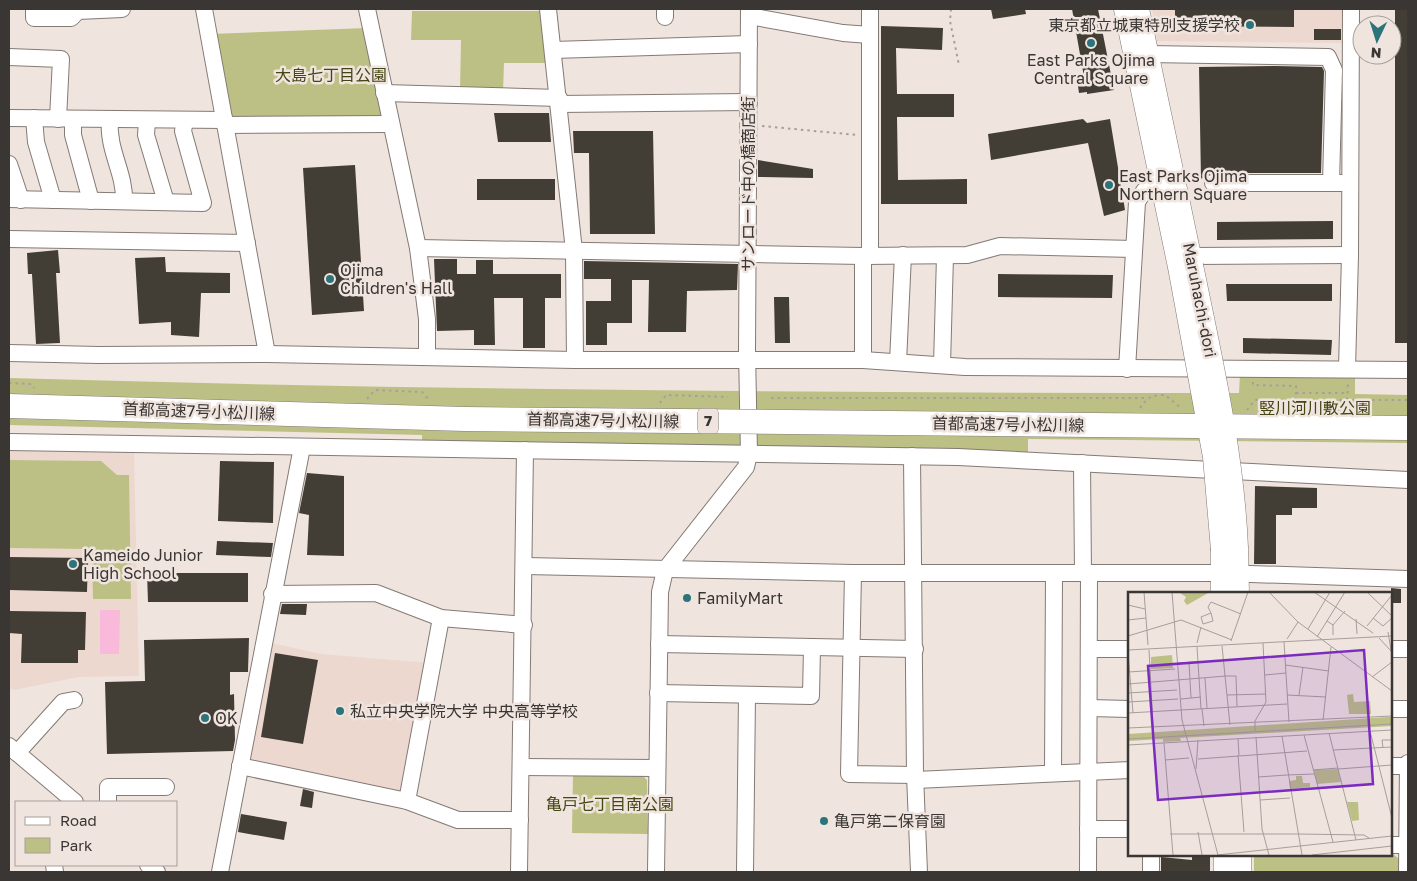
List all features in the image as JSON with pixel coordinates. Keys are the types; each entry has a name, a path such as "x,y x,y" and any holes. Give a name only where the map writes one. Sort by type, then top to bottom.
{"highway":[{"name":"首都高速7号小松川線","path":"9,391 465,404 1408,412"},
{"name":"首都高速7号小松川線","path":"9,406 465,419 1408,428"}],"main road":[{"name":"Maruhachi-dori","path":"1124,9 1159,181 1188,263"},
{"name":"Maruhachi-dori","path":"1139,9 1188,263 1213,457 1230,549 1230,573 1222,592"},
{"name":"Maruhachi-dori","path":"1230,573 1238,592"},
{"path":"1224,856 1224,872"},
{"path":"1241,872 1242,856"}],"street":[{"path":"34,9 34,18 71,18 78,11 122,9"},
{"path":"204,9 268,354"},
{"path":"367,9 390,124 418,248 427,319 428,357"},
{"path":"548,9 574,251 575,360"},
{"path":"863,360 867,256 870,9"},
{"path":"1348,370 1352,9"},
{"path":"749,12 843,33 870,35"},
{"name":"サンロード中の橋商店街","path":"749,12 747,254 749,454"},
{"path":"552,50 749,44"},
{"path":"1148,54 1328,57 1334,70 1331,183"},
{"path":"9,57 61,59 66,119 73,136 91,201"},
{"path":"384,93 559,101 749,102"},
{"path":"9,118 390,124"},
{"path":"34,118 36,142 53,200"},
{"path":"110,119 108,136 124,190 124,201"},
{"path":"147,120 146,135 166,202"},
{"path":"9,164 15,200 203,202 183,131 185,120"},
{"path":"1128,369 1134,249 1139,196 1159,181"},
{"path":"1213,183 1351,183"},
{"path":"9,239 248,243"},
{"path":"418,248 867,256 967,255 1000,246 1134,249"},
{"path":"898,362 903,255"},
{"path":"1188,263 1350,255"},
{"path":"942,365 945,256"},
{"path":"9,353 100,355 268,354 575,360 863,360 942,365 1128,369 1408,370"},
{"path":"9,442 912,456 1408,480"},
{"path":"220,872 272,594 302,447"},
{"path":"519,872 525,566 525,450"},
{"path":"656,872 660,592 665,570 746,467 749,454"},
{"path":"912,456 919,872"},
{"path":"1082,463 1089,649 1088,872"},
{"path":"525,566 913,574 1230,573 1408,579"},
{"path":"852,573 850,774 916,777 1128,770"},
{"path":"1053,774 1054,574"},
{"path":"272,594 376,593 441,618 524,626"},
{"path":"407,801 441,618"},
{"path":"659,644 915,649"},
{"path":"658,693 811,696 812,647"},
{"path":"1089,649 1128,649"},
{"path":"1392,649 1408,649"},
{"path":"745,872 747,695"},
{"path":"74,700 63,702 13,749 74,801"},
{"path":"1089,708 1128,709"},
{"path":"1392,709 1408,709"},
{"path":"1392,766 1408,765 1407,872"},
{"path":"240,766 407,801 458,820 520,820"},
{"path":"521,767 657,768"},
{"path":"108,801 108,787 166,787"},
{"path":"1088,829 1128,830"},
{"path":"1392,845 1408,845"},
{"path":"1151,856 1151,872"}],"path":[{"path":"951,9 950,21 959,65"},
{"path":"749,125 869,136"},
{"path":"1254,370 1253,385 1296,386 1296,400"},
{"path":"1347,400 1348,370"},
{"path":"9,382 31,384 37,392"},
{"path":"1296,393 1348,393"},
{"path":"656,408 666,395 728,397"},
{"path":"771,398 1146,398"}],"shaded area":[{"name":"東京都立城東特別支援学校","path":"1152,9 1346,9 1346,43 1157,41"},
{"name":"Kameido Junior High School","path":"9,448 134,451 139,676 79,677 14,690 9,688"},
{"path":"100,610 120,610 119,654 100,654"},
{"name":"私立中央学院大学 中央高等学校","path":"272,643 321,654 430,663 405,794 252,763 250,759"}],"green space":[{"path":"412,11 543,11 549,63 504,63 503,92 460,90 461,40 411,40"},
{"name":"大島七丁目公園","path":"367,28 386,116 226,118 211,34"},
{"name":"竪川河川敷公園","path":"1240,374 1355,374 1355,394 1408,395 1408,443 1028,439 1028,452 422,441 422,435 9,425 9,378 624,390 1239,393"},
{"path":"9,460 101,461 117,475 129,475 131,599 93,599 92,553 87,549 9,548"},
{"name":"亀戸七丁目南公園","path":"573,774 642,775 647,780 648,834 572,833"},
{"path":"1392,853 1399,859 1399,872 1254,872 1254,856 1392,856"}],"building":[{"name":"East Parks Ojima Central Square","path":"991,9 1025,9 1026,14 993,19"},
{"name":"East Parks Ojima Central Square","path":"1072,9 1098,9 1114,90 1087,94 1087,92 1079,93 1077,79 1084,77"},
{"path":"1175,9 1294,9 1294,27 1175,26"},
{"path":"1395,9 1408,9 1408,343 1395,343 1395,65 1402,65 1402,15 1395,15"},
{"path":"881,26 943,28 942,50 896,48 897,94 954,94 954,117 897,117 898,180 967,179 967,204 881,204"},
{"path":"1314,29 1341,29 1341,40 1314,40"},
{"path":"1199,67 1322,67 1324,71 1321,173 1213,173 1201,179"},
{"path":"494,113 549,113 551,142 498,142"},
{"name":"East Parks Ojima Northern Square","path":"1083,119 1087,123 1110,119 1125,210 1104,216 1088,143 991,160 988,134"},
{"path":"573,131 653,131 655,234 590,234 589,153 574,153"},
{"path":"758,160 813,169 813,178 758,177"},
{"path":"355,165 364,311 312,315 303,168"},
{"path":"477,179 555,179 555,200 477,200"},
{"path":"1333,221 1333,239 1217,240 1217,222"},
{"path":"58,250 60,273 56,273 60,343 36,344 32,274 28,274 27,253"},
{"path":"165,257 166,272 230,273 230,293 201,293 199,337 171,335 171,322 139,324 135,258"},
{"path":"434,259 457,259 457,274 476,274 476,260 493,260 493,274 561,274 561,298 545,298 545,348 523,348 523,298 494,298 495,345 474,345 474,330 437,331"},
{"path":"584,261 738,264 737,290 687,291 686,332 648,332 649,280 632,280 632,323 607,323 607,345 586,345 586,301 611,301 611,279 584,279"},
{"path":"998,274 1113,275 1112,298 998,297"},
{"path":"1226,284 1332,284 1332,301 1227,301"},
{"path":"774,297 789,297 790,343 775,343"},
{"path":"1243,338 1332,340 1331,355 1243,353"},
{"path":"220,461 274,462 273,523 218,521"},
{"path":"307,473 344,476 344,556 307,555 309,515 299,513"},
{"path":"1255,486 1317,488 1317,508 1292,508 1292,515 1276,515 1276,564 1254,564"},
{"path":"217,541 273,543 271,557 216,555"},
{"path":"9,557 88,558 87,592 9,590"},
{"path":"147,573 248,573 248,602 148,602"},
{"path":"1391,588 1401,589 1401,603 1392,603"},
{"path":"282,604 307,604 306,615 280,614"},
{"path":"9,611 86,612 85,650 78,650 78,663 21,663 22,634 9,633"},
{"path":"249,638 248,672 230,672 230,695 234,694 235,740 233,751 107,754 105,682 145,681 144,640"},
{"path":"275,653 318,660 303,744 261,737"},
{"path":"303,789 314,792 312,808 300,806"},
{"path":"241,814 287,822 284,840 238,832"},
{"path":"1192,856 1210,856 1210,872 1161,872 1161,857 1192,860"}],"place":[{"name":"東京都立城東特別支援学校","path":"1250,25"},
{"name":"East Parks Ojima Central Square","path":"1091,43"},
{"name":"East Parks Ojima Northern Square","path":"1109,185"},
{"name":"Ojima Children's Hall","path":"330,279"},
{"name":"Kameido Junior High School","path":"73,564"},
{"name":"FamilyMart","path":"687,598"},
{"name":"私立中央学院大学 中央高等学校","path":"340,711"},
{"name":"OK","path":"205,718"},
{"name":"亀戸第二保育園","path":"824,821"}]}
